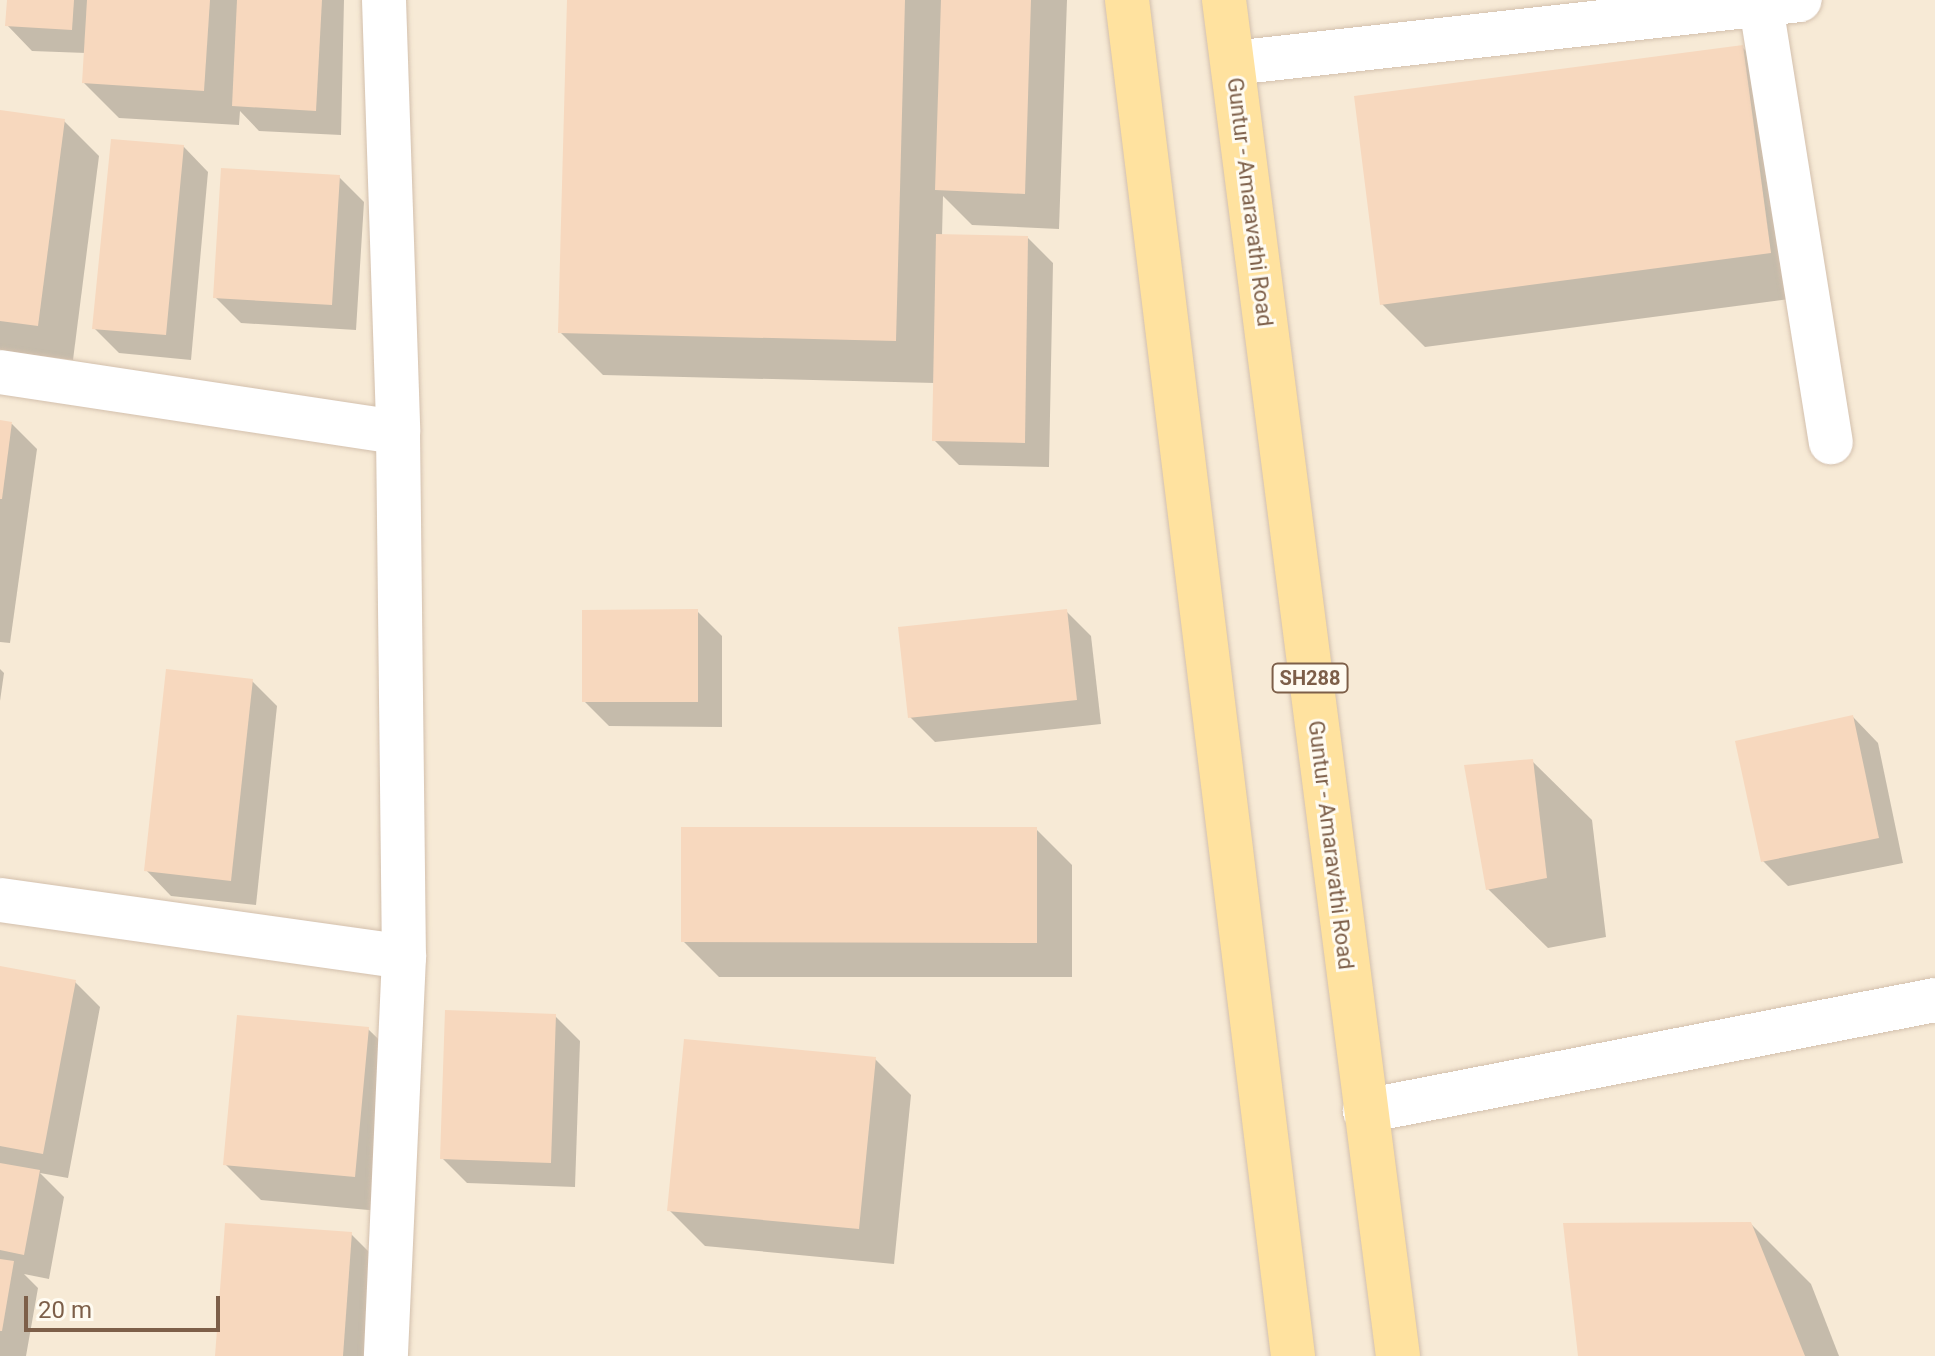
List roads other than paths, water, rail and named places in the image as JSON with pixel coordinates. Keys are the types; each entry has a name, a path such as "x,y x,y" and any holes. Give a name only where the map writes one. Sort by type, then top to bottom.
{"main road":[{"path":"1127,0 1293,1356"},
{"name":"Guntur - Amaravathi Road","path":"1224,0 1398,1356"}],"street":[{"path":"384,0 398,432 404,957 386,1356"},
{"path":"1233,63 1774,2 1831,442"},
{"path":"0,372 398,432"},
{"path":"0,900 404,957"},
{"path":"1365,1111 1935,1000"}]}
